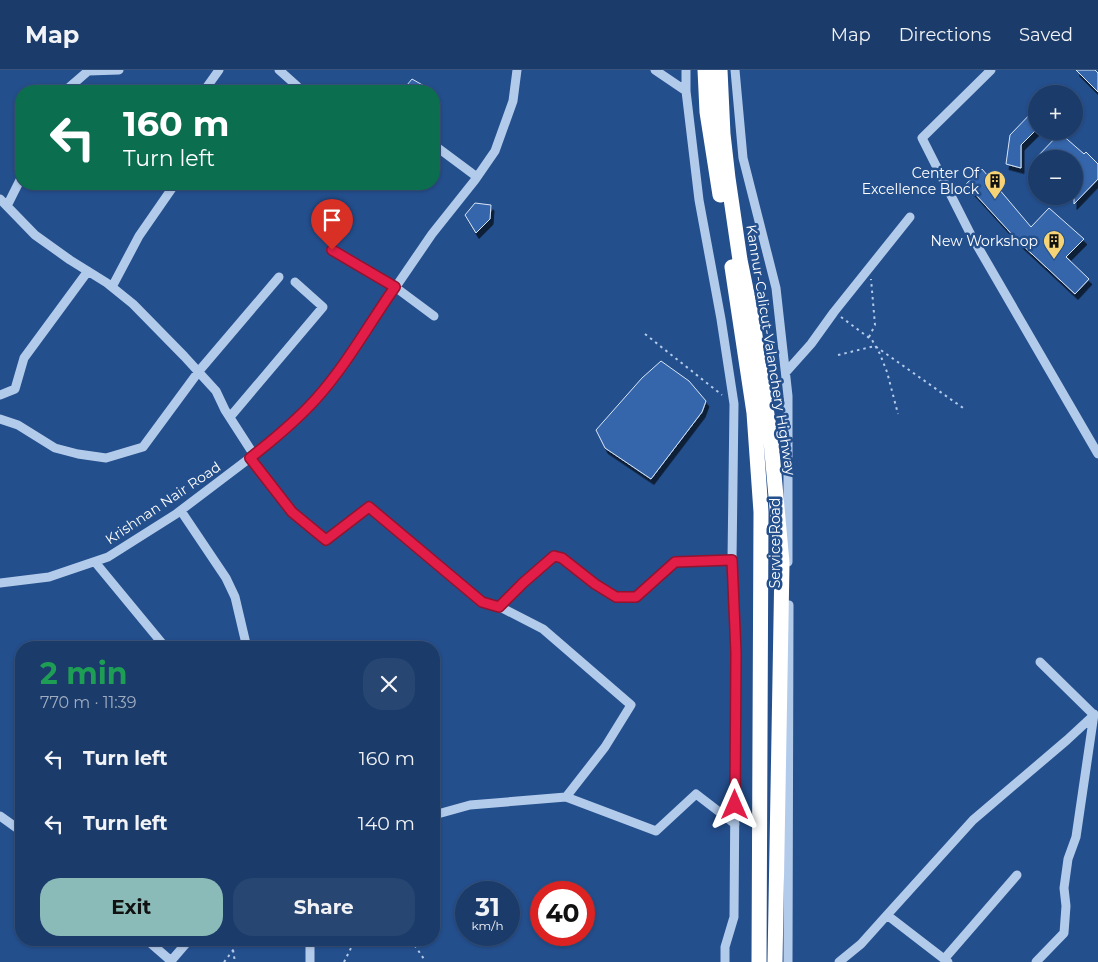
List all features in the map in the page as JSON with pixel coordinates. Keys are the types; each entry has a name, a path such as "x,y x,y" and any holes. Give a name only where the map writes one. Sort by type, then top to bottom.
{"highway":[{"path":"704,70 707,112 754,413 761,512 759,962"},
{"name":"Kannur-Calicut-Valanchery Highway","path":"720,70 728,178 771,441 782,563 774,962"}],"street":[{"path":"71,85 88,71 119,70"},
{"path":"208,85 219,70"},
{"path":"279,70 296,85"},
{"name":"Krishnan Nair Road","path":"0,583 49,577 108,557 181,511 252,457 294,422 341,367 432,234 477,176 499,142 513,101 517,70"},
{"path":"655,70 686,91"},
{"path":"686,70 686,91 699,200 721,319 734,404 732,560 736,653 734,917 725,948 725,962"},
{"name":"Service Road","path":"735,70 743,158 776,288 788,396 788,962"},
{"path":"992,70 922,138 971,235 1098,454"},
{"path":"440,149 477,176"},
{"path":"7,206 15,190"},
{"path":"112,287 139,236 171,190"},
{"path":"0,199 35,235 112,287 133,304 199,371 216,391 252,457 292,512 326,540 369,507 482,602 499,607 543,629 631,705 605,747 566,797"},
{"path":"786,372 811,344 834,312 910,217"},
{"path":"332,250 395,287 434,316"},
{"path":"0,395 15,388 24,358 88,271"},
{"path":"0,418 18,425 55,448 78,454 106,458 143,447 199,371 279,277"},
{"path":"230,418 323,307 295,282"},
{"path":"181,511 226,578 235,597 245,641"},
{"path":"499,607 554,556 562,558 595,584 616,597 636,597 675,562 732,560"},
{"path":"95,562 160,641"},
{"path":"1040,662 1096,713"},
{"path":"840,962 861,944 974,820 1096,713"},
{"path":"1036,962 1064,933 1066,906 1064,888 1068,859 1076,837 1096,713"},
{"path":"440,813 470,805 566,797 656,831 696,794 735,824"},
{"path":"0,816 15,827"},
{"path":"887,915 946,960 1017,875"},
{"path":"154,946 170,961 184,946"},
{"path":"310,946 310,962"}],"path":[{"path":"867,270 873,282 875,325 869,338"},
{"path":"834,312 869,338 875,346 887,372 898,414"},
{"path":"645,334 734,404"},
{"path":"838,354 875,346 966,410"},
{"path":"224,962 236,946"},
{"path":"344,962 352,946"},
{"path":"415,946 424,959"},
{"path":"233,950 235,962"}],"building":[{"path":"1076,70 1095,70 1098,73 1098,92"},
{"path":"412,79 422,85 407,85"},
{"path":"1028,116 1028,138 1021,145 1021,168 1006,164 1010,135"},
{"path":"1053,140 1068,140 1079,150 1044,150"},
{"path":"1086,152 1098,164 1098,179 1083,195 1083,153"},
{"path":"982,169 1031,227 1049,208 1084,239 1066,257 1089,279 1075,294 1018,241 966,184"},
{"path":"475,203 491,205 490,219 476,233 465,215"},
{"path":"661,361 689,381 706,401 702,412 651,479 605,448 596,430 642,378"}],"place":[{"name":"Center Of Excellence Block","path":"995,200"},
{"name":"New Workshop","path":"1054,260"}],"route":[{"path":"332,250 395,287 341,367 316,398 294,422 250,458 292,512 326,540 369,507 482,602 499,607 554,556 562,558 595,584 616,597 636,597 675,562 732,560 736,653 735,805"}]}
